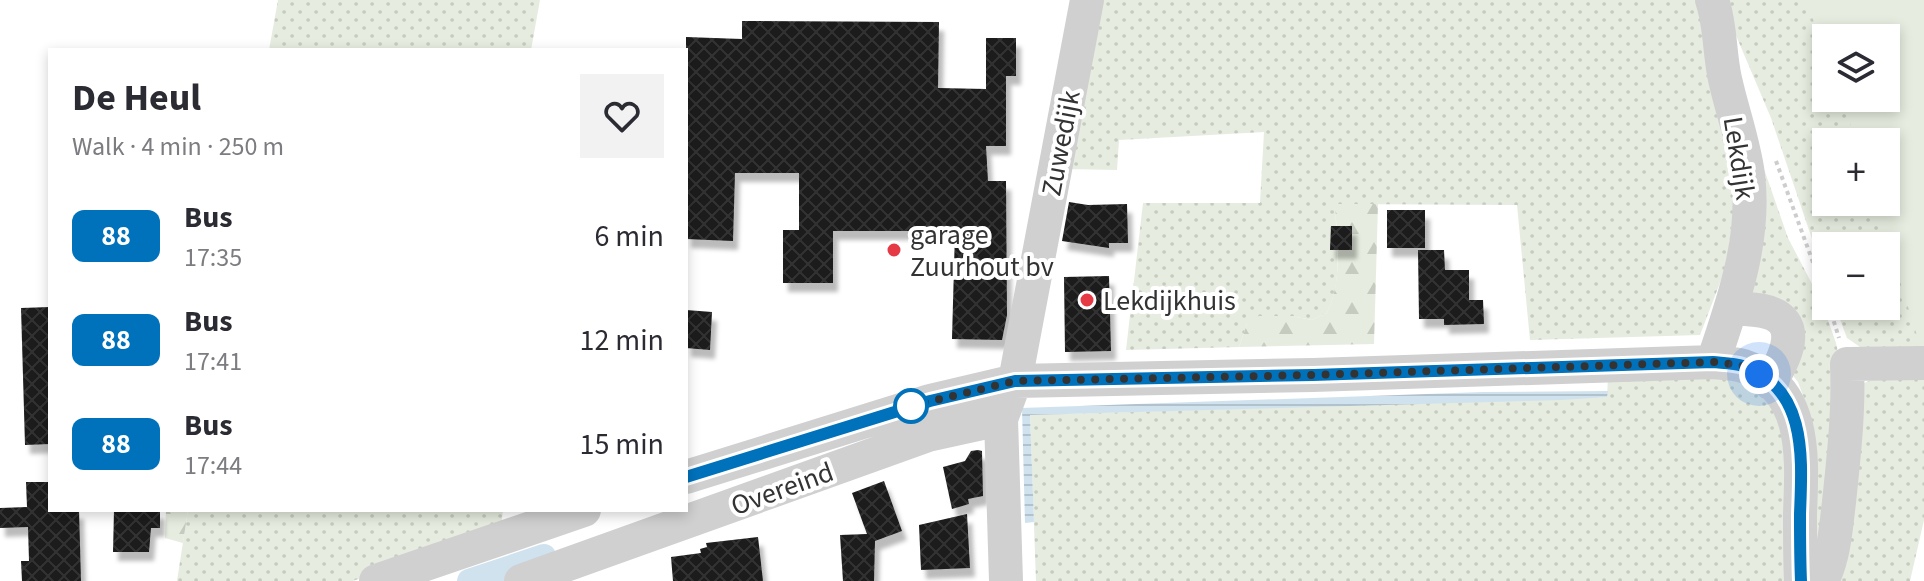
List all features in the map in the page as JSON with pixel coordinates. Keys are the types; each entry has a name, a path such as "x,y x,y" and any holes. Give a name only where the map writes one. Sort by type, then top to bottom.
{"street":[{"name":"Zuwedijk","path":"1001,419 1015,381 1087,0"},
{"name":"Lekdijk","path":"1712,0 1721,32 1724,74 1748,174 1750,233 1731,308 1713,362"},
{"path":"1731,308 1774,315 1787,331 1787,353 1770,383"},
{"path":"1822,581 1829,565 1836,527 1844,457 1849,400 1843,352 1924,363"},
{"path":"688,476 930,401 1015,381 1713,362 1741,365 1770,383 1786,401 1797,424 1802,453 1801,581"},
{"path":"1001,419 1006,581"},
{"name":"Overeind","path":"521,581 928,435 1001,419"},
{"path":"376,581 578,512"}],"path":[{"path":"1833,320 1843,352"}],"green space":[{"path":"278,0 540,0 531,48 269,48"},
{"path":"1095,0 1696,0 1738,182 1726,267 1700,335 1530,340 1517,205 1336,204 1336,286 1327,313 1312,320 1291,316 1247,324 1239,347 1126,350 1143,203 1260,203 1264,132 1119,140 1117,170 1066,169"},
{"path":"1721,0 1924,0 1924,353 1863,349 1847,338 1840,320 1900,320 1900,232 1812,232 1812,239 1771,118"},
{"path":"1805,0 1924,0 1924,346 1920,345 1900,281 1900,232 1884,232 1879,216 1900,216 1900,128 1852,128 1846,112 1900,112 1900,24 1815,24"},
{"path":"1740,100 1788,238 1812,284 1812,320 1828,320 1844,380 1825,535 1812,560 1808,409 1798,382 1751,294"},
{"path":"1335,204 1378,204 1374,344 1239,347 1247,324 1259,316 1291,316 1312,320 1327,313 1337,273"},
{"path":"1723,375 1766,400 1784,427 1786,581 1036,581 1030,415 1607,397 1608,376"},
{"path":"1873,379 1924,379 1924,520 1910,581 1839,581 1860,385"},
{"path":"166,512 188,512 183,543 165,538"},
{"path":"188,512 503,512 501,527 353,581 177,581"}],"water":[{"path":"1608,391 1607,397 1561,400 1030,415 1034,522 1025,523 1022,408 1483,392"}],"building":[{"path":"742,21 939,22 938,88 986,89 986,38 1016,38 1016,76 1006,76 1006,146 986,146 988,181 1006,181 1007,315 1002,340 952,339 955,231 833,231 833,283 783,283 783,230 799,230 799,173 735,173 733,241 688,239 686,37 742,39"},
{"path":"1069,202 1127,204 1128,243 1109,243 1109,248 1062,241"},
{"path":"1387,210 1425,210 1425,248 1387,248"},
{"path":"1331,226 1352,226 1352,250 1330,250"},
{"path":"1418,250 1444,250 1445,270 1469,270 1469,300 1483,300 1484,324 1444,325 1444,319 1419,319"},
{"name":"Lekdijkhuis","path":"1109,276 1111,351 1065,352 1064,277"},
{"path":"48,307 48,444 25,445 21,308"},
{"path":"688,310 712,312 710,350 688,348"},
{"path":"971,451 982,451 983,496 968,499 969,504 952,509 943,467 965,461"},
{"path":"884,481 902,531 875,541 874,581 843,581 840,535 867,534 852,493"},
{"path":"26,482 48,482 48,512 79,512 81,581 22,581 21,561 29,561 28,527 0,528 0,508 27,507"},
{"path":"114,512 160,512 160,528 151,528 149,552 113,552"},
{"path":"967,514 970,568 921,570 919,525"},
{"path":"758,537 763,581 673,581 671,557 701,553 700,549 707,547 706,543"}],"waterway":[{"path":"469,581 544,556"}],"bus line":[{"name":"88","path":"688,476 930,401 1015,381 1713,362 1741,365 1759,374 1786,401 1797,424 1802,453 1801,581"}],"place":[{"name":"garage Zuurhout bv","path":"894,250"},
{"name":"Lekdijkhuis","path":"1087,300"}],"route":[{"path":"911,406 1015,381 1713,362 1741,365 1759,374"}]}
